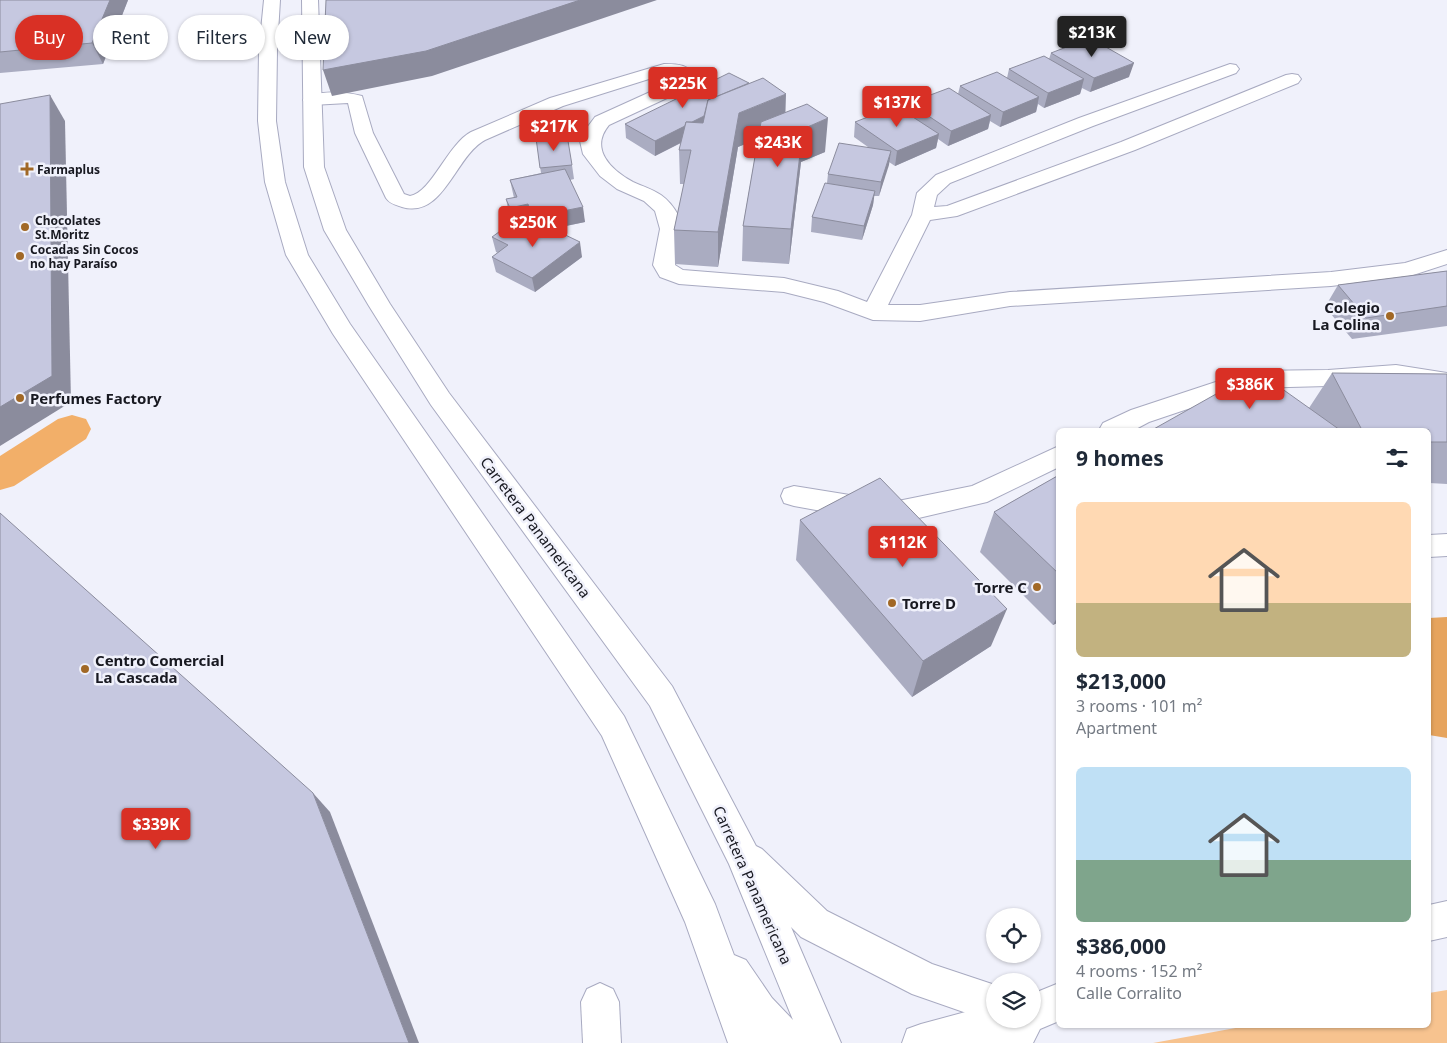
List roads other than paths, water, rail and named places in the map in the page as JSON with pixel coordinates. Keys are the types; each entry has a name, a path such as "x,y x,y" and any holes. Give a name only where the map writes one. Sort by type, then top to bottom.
{"street":[{"path":"272,0 268,50 268,121 275,182 297,255 341,329 613,726 702,917 740,985 777,1034 791,1043"},
{"name":"Carretera Panamericana","path":"310,0 314,167 335,230 380,306 440,399 661,696 741,852 822,1043"},
{"path":"312,100 344,97 356,100 364,133 396,198 403,202 414,203 429,196 437,187 454,157 469,142 510,120 595,89 664,69 676,69 684,74 684,80 676,87 602,121 594,130 590,141 595,158 608,172 626,185 644,193 664,208 672,232 664,264 668,272 679,277 784,285 830,296 873,312 920,313 1010,299 1331,279 1407,270 1447,257"},
{"path":"873,312 922,215 926,193 942,179 1086,122 1230,69"},
{"path":"922,215 950,212 1128,146 1292,79"},
{"path":"1116,428 1140,416 1249,380 1328,378 1396,373 1447,382"},
{"path":"794,496 893,513 977,495 1056,457"},
{"path":"1431,546 1447,545"},
{"path":"741,852 814,924 925,981 986,1001"},
{"path":"702,917 747,1043"},
{"path":"1431,922 1447,919"},
{"path":"600,1002 602,1043"},
{"path":"1041,1009 1056,1003"},
{"path":"921,1043 986,1026"},
{"path":"1012,1043 1020,1028"}],"waterway":[{"path":"0,475 72,429"}],"place":[{"name":"Farmaplus","path":"27,169"},
{"name":"Chocolates St.Moritz","path":"25,227"},
{"name":"Cocadas Sin Cocos no hay Paraíso","path":"20,256"},
{"name":"Colegio La Colina","path":"1390,316"},
{"name":"Perfumes Factory","path":"20,398"},
{"name":"Torre C","path":"1037,587"},
{"name":"Torre D","path":"892,603"},
{"name":"Centro Comercial La Cascada","path":"85,669"}]}
